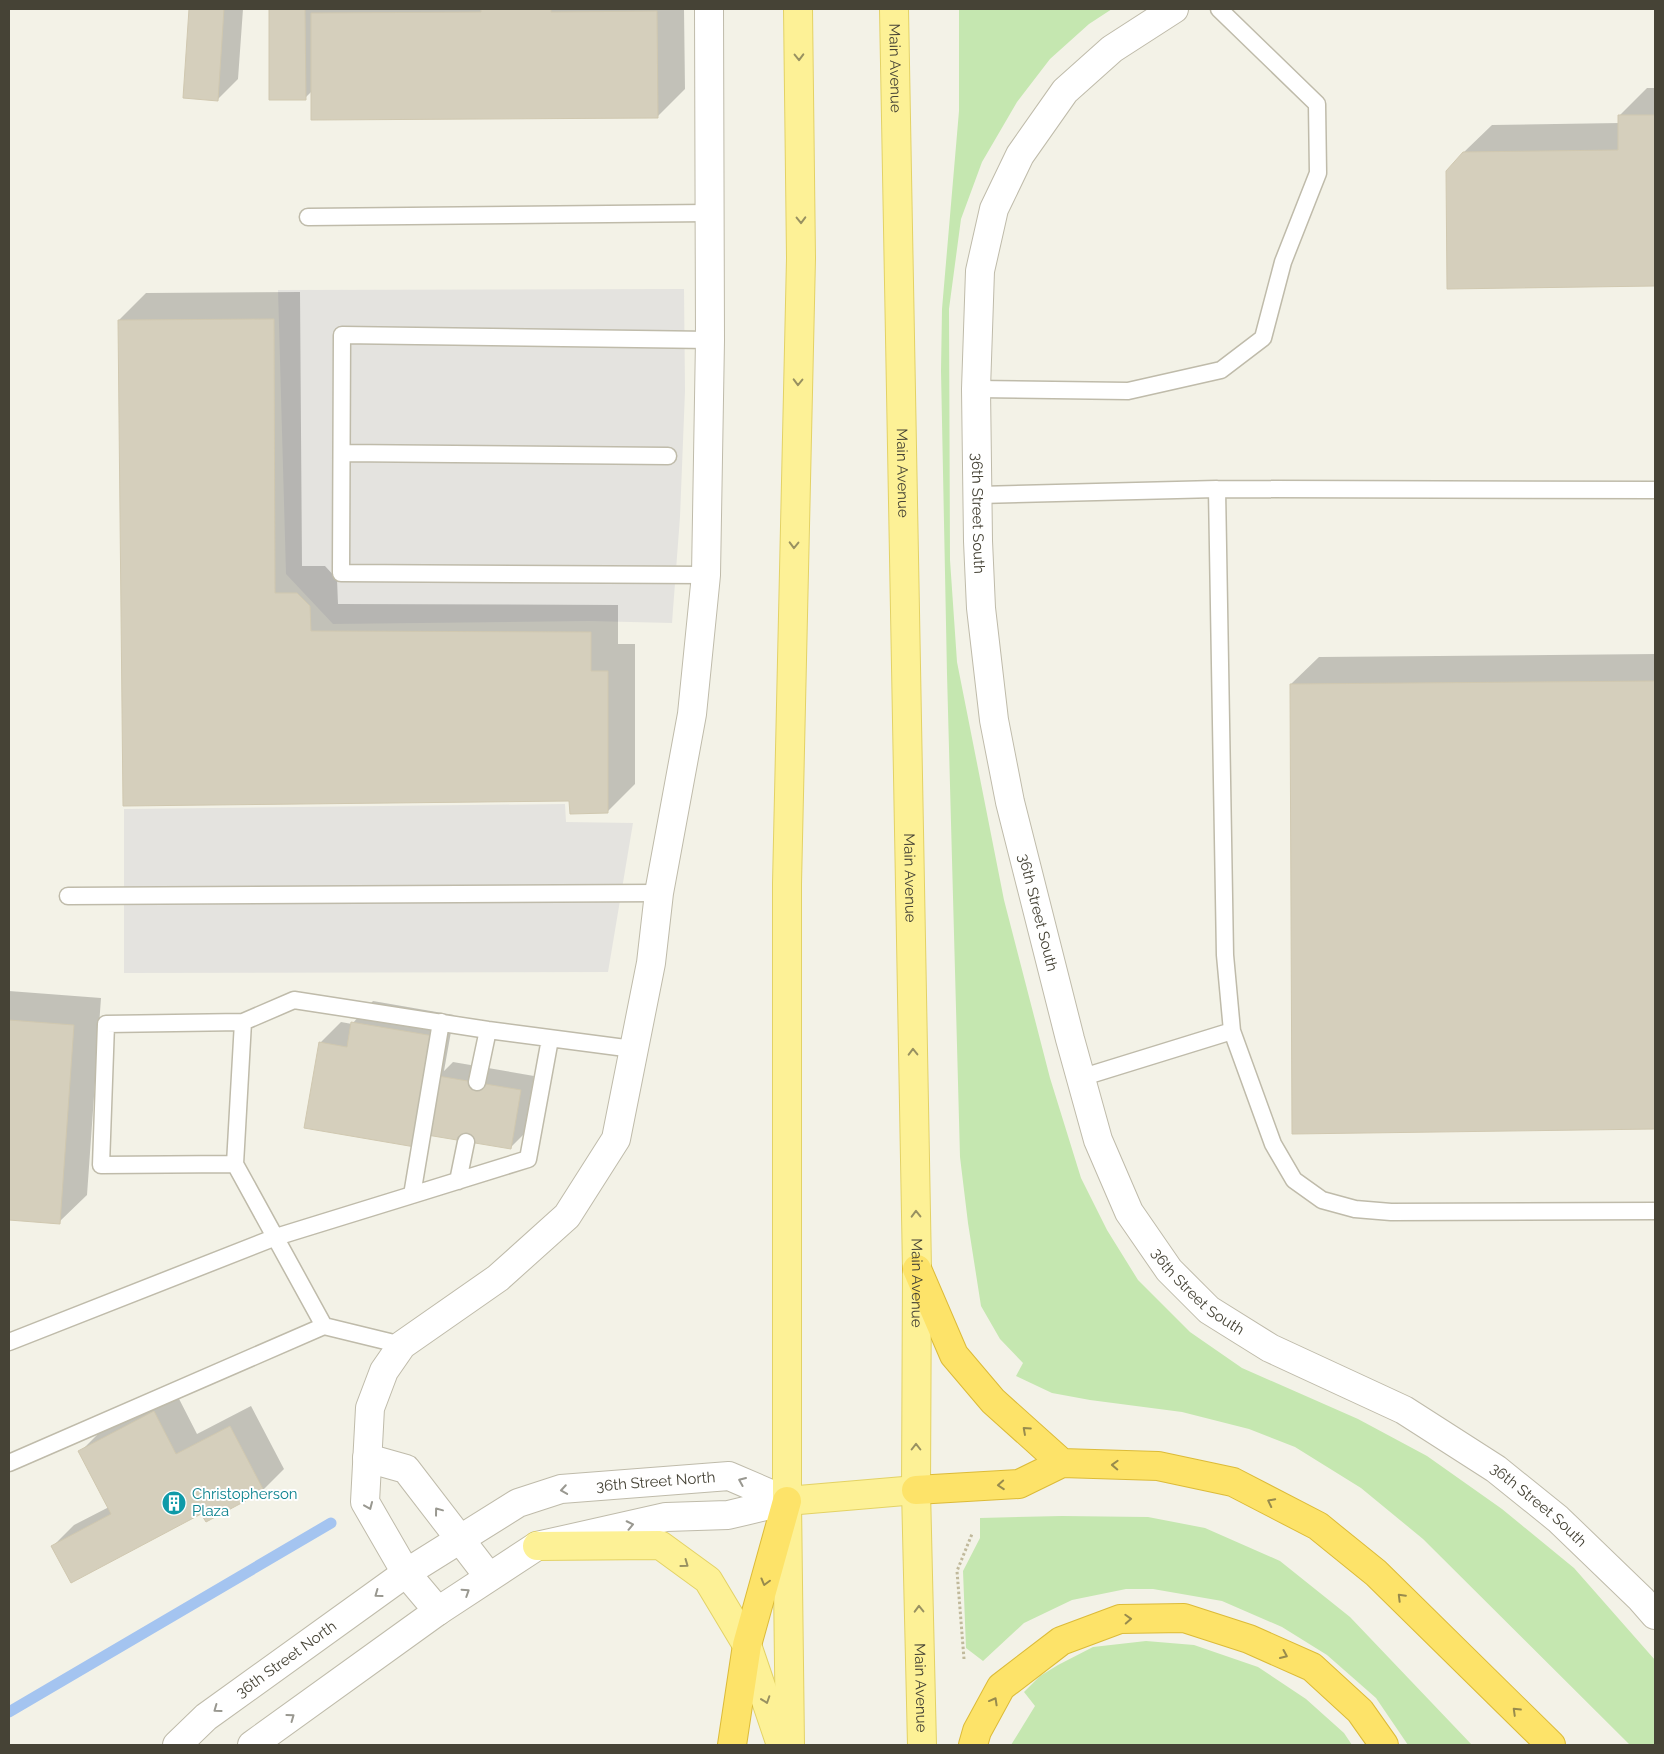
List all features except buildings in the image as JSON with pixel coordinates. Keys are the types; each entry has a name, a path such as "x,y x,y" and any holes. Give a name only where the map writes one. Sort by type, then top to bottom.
{"highway":[{"path":"917,1269 954,1355 992,1401 1062,1463"},
{"path":"916,1490 1019,1484 1062,1463 1158,1466 1233,1482 1318,1526 1376,1573 1551,1745"},
{"path":"732,1745 747,1646 787,1501"},
{"path":"973,1745 977,1731 1001,1687 1061,1641 1120,1619 1184,1618 1249,1639 1312,1667 1360,1711 1384,1745"}],"main road":[{"path":"790,1745 787,1501 786,884 801,258 798,9"},
{"name":"Main Avenue","path":"894,9 917,1269 916,1490 922,1745"},
{"path":"787,1501 916,1490"},
{"path":"538,1546 660,1545 708,1580 747,1646 781,1745"}],"street":[{"path":"438,1611 406,1573 365,1502 370,1408 384,1371 402,1344 498,1278 567,1216 616,1138 651,963 659,893 692,714 706,575 710,340 709,9"},
{"name":"36th Street South","path":"1174,9 1112,49 1065,91 1020,156 994,209 980,271 976,389 979,495 978,541 981,608 994,720 1010,802 1080,1078 1098,1140 1129,1212 1169,1270 1208,1310 1270,1348 1404,1410 1496,1470 1558,1519 1655,1615"},
{"path":"367,1458 406,1469 489,1577"},
{"name":"36th Street North","path":"176,1745 206,1717 406,1573 518,1503 561,1489 729,1476 787,1501"},
{"path":"252,1745 438,1611 538,1546 666,1517 728,1515 787,1501"}],"lane":[{"path":"976,389 1128,391 1221,370 1263,338 1282,262 1318,173 1317,104 1218,9"},
{"path":"308,218 709,214"},
{"path":"706,575 341,573 342,335 710,340"},
{"path":"342,453 668,456"},
{"path":"1217,489 1225,955 1232,1031 1273,1144 1294,1180 1322,1200 1354,1209 1391,1212 1655,1210"},
{"path":"979,495 1217,489 1655,490"},
{"path":"68,896 659,893"},
{"path":"235,1164 101,1165 106,1024 243,1022 294,1000 550,1039 633,1049"},
{"path":"243,1022 235,1164 324,1326"},
{"path":"412,1195 441,1022"},
{"path":"477,1082 488,1030"},
{"path":"1080,1078 1232,1031"},
{"path":"9,1342 276,1237 528,1159 550,1039"},
{"path":"458,1181 466,1142"},
{"path":"9,1463 324,1326 402,1344"}],"path":[{"path":"964,1659 958,1571 972,1534"}],"green space":[{"path":"959,9 1112,9 1089,24 1050,59 1017,102 982,162 961,219 949,309 950,560 957,662 1004,900 1050,1078 1081,1178 1107,1230 1138,1280 1190,1332 1242,1368 1358,1419 1427,1456 1502,1509 1574,1568 1655,1660 1655,1745 1630,1745 1423,1539 1361,1488 1295,1447 1249,1429 1182,1412 1052,1393 1016,1376 1023,1363 1000,1339 981,1306 960,1157 941,371 942,309 959,111"},
{"path":"1062,1516 1148,1517 1205,1528 1280,1561 1350,1617 1472,1745 1408,1745 1376,1698 1327,1655 1282,1627 1222,1601 1153,1589 1126,1589 1072,1600 1024,1623 983,1661 966,1648 963,1571 980,1538 980,1518"},
{"path":"1146,1641 1194,1645 1258,1667 1306,1699 1344,1733 1352,1745 1011,1745 1035,1706 1024,1692 1040,1676 1093,1647"}],"shaded area":[{"path":"684,289 685,391 680,517 672,623 589,621 333,624 286,574 278,290"},
{"path":"565,804 566,822 633,823 608,972 124,973 124,809"}],"waterway":[{"path":"9,1712 331,1523"}],"place":[{"name":"Christopherson Plaza","path":"174,1503"}]}
